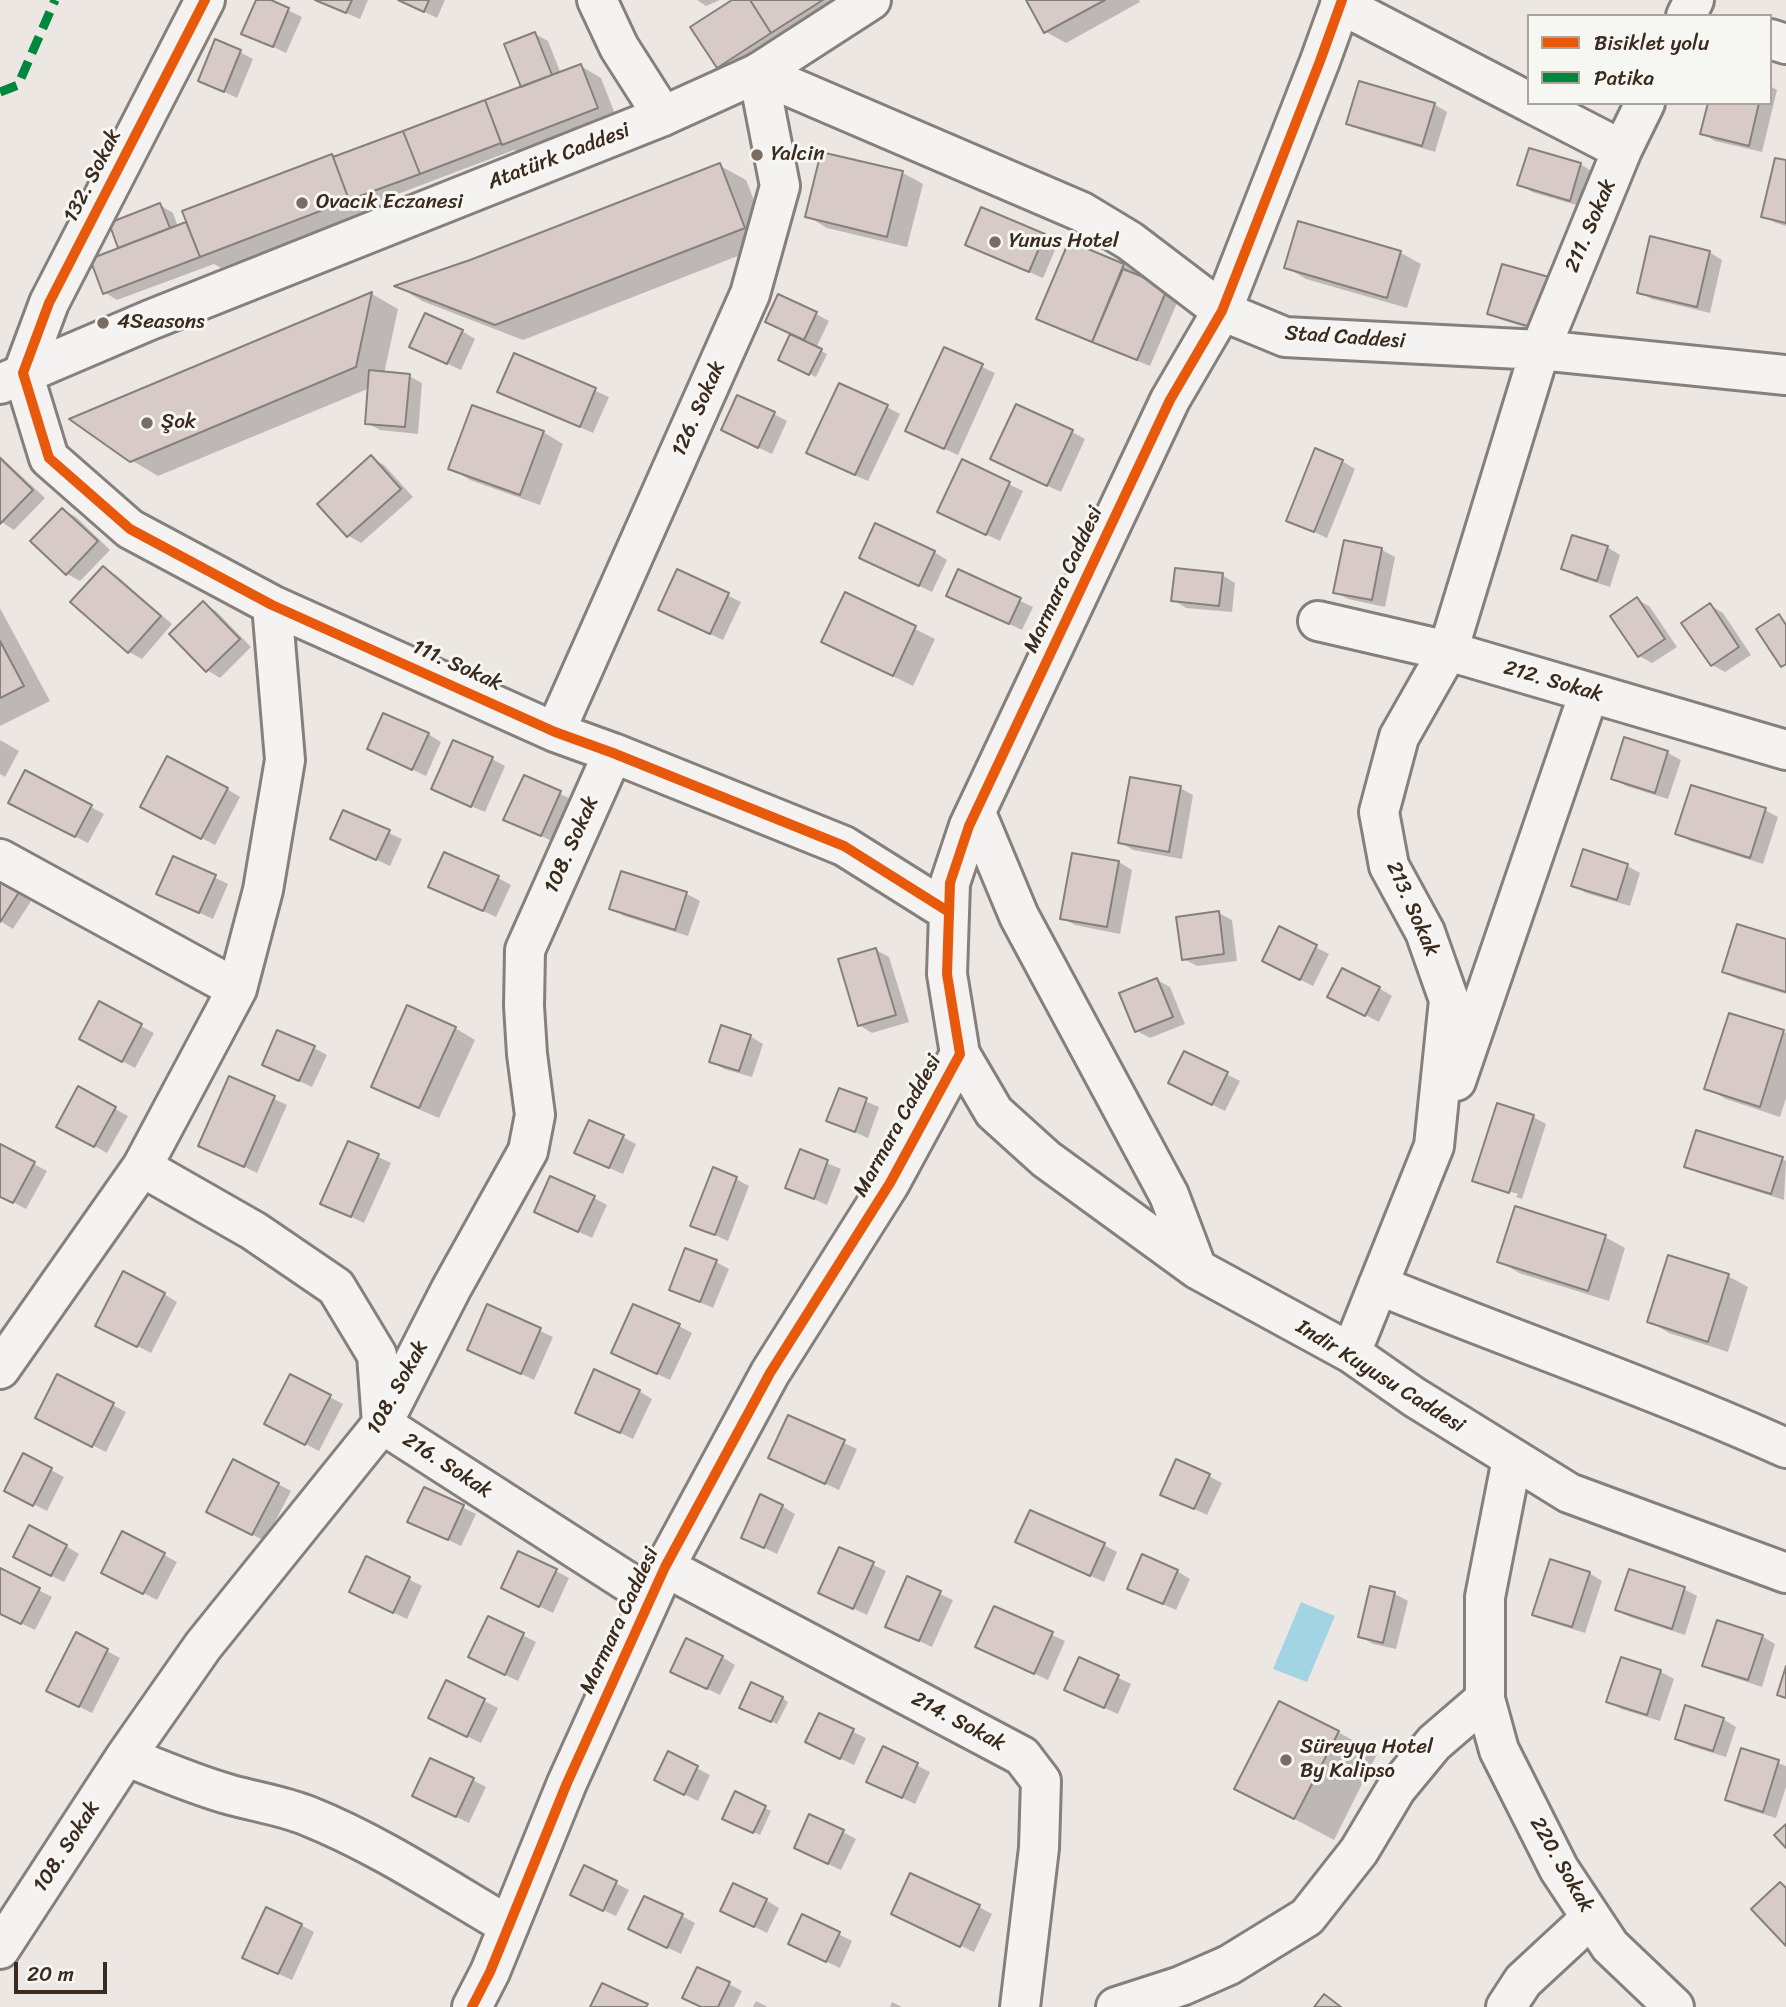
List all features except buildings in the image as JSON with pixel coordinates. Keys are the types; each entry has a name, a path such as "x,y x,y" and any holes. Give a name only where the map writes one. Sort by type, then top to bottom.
{"street":[{"name":"132. Sokak","path":"12,379 205,0"},
{"path":"597,0 619,47 663,116"},
{"name":"Atatürk Caddesi","path":"12,379 176,310 663,116 758,73 871,0"},
{"path":"1341,2 1527,101"},
{"name":"Marmara Caddesi","path":"472,2007 490,1972 566,1783 658,1582 770,1373 890,1183 960,1054 947,974 950,883 976,813 1170,400 1222,311 1341,2"},
{"name":"Stad Caddesi","path":"758,73 1082,212 1130,241 1222,311 1285,337 1540,350 1786,375"},
{"name":"126. Sokak","path":"555,732 750,294 780,186 758,73"},
{"path":"1534,105 1622,150"},
{"name":"211. Sokak","path":"1540,350 1622,150 1644,105"},
{"name":"213. Sokak","path":"1351,1353 1434,1146 1449,1000 1425,932 1389,866 1379,812 1399,737 1448,651 1540,350"},
{"name":"111. Sokak","path":"12,379 49,458 130,529 272,605 555,732 614,753 844,846 949,912"},
{"path":"0,1369 142,1167 237,989 263,891 285,760 272,605"},
{"name":"212. Sokak","path":"1318,621 1448,651 1786,750"},
{"path":"1434,1146 1589,693"},
{"name":"108. Sokak","path":"0,1949 126,1756 203,1646 382,1424 451,1289 528,1151 536,1115 527,1054 525,950 614,753"},
{"path":"976,813 1019,916 1169,1195 1197,1269"},
{"path":"0,859 237,989"},
{"name":"Indir Kuyusu Caddesi","path":"960,1054 994,1112 1046,1159 1197,1269 1351,1353 1414,1397 1569,1493 1786,1573"},
{"name":"216. Sokak","path":"142,1167 254,1231 336,1287 377,1355 382,1424 658,1582"},
{"path":"1378,1285 1500,1335 1736,1425 1786,1448"},
{"name":"220. Sokak","path":"1513,1459 1485,1597 1485,1699 1499,1750 1559,1869 1610,1946 1676,2004"},
{"name":"214. Sokak","path":"658,1582 1022,1756 1041,1781 1039,1848 1020,2007"},
{"path":"1116,2007 1181,1986 1229,1965 1307,1917 1359,1851 1396,1789 1434,1743 1485,1699"},
{"path":"126,1756 206,1787 310,1816 389,1856 509,1926"},
{"path":"1506,2007 1523,1982 1591,1917"}],"water":[{"path":"1301,1602 1335,1616 1307,1682 1273,1669"}],"marked path":[{"path":"0,92 18,85 55,0"}],"cycle path":[{"path":"205,0 49,303 23,373 49,458 130,529 272,605 555,732 844,846 949,912"},
{"path":"472,2007 490,1972 567,1783 665,1567 770,1373 890,1183 960,1054 947,974 950,883 969,826 1170,400 1222,311 1342,0"}],"place":[{"name":"Yalcin","path":"757,155"},
{"name":"Ovacık Eczanesi","path":"302,203"},
{"name":"Yunus Hotel","path":"995,242"},
{"name":"4Seasons","path":"103,323"},
{"name":"Şok","path":"147,423"},
{"name":"Süreyya Hotel By Kalipso","path":"1286,1760"}]}
